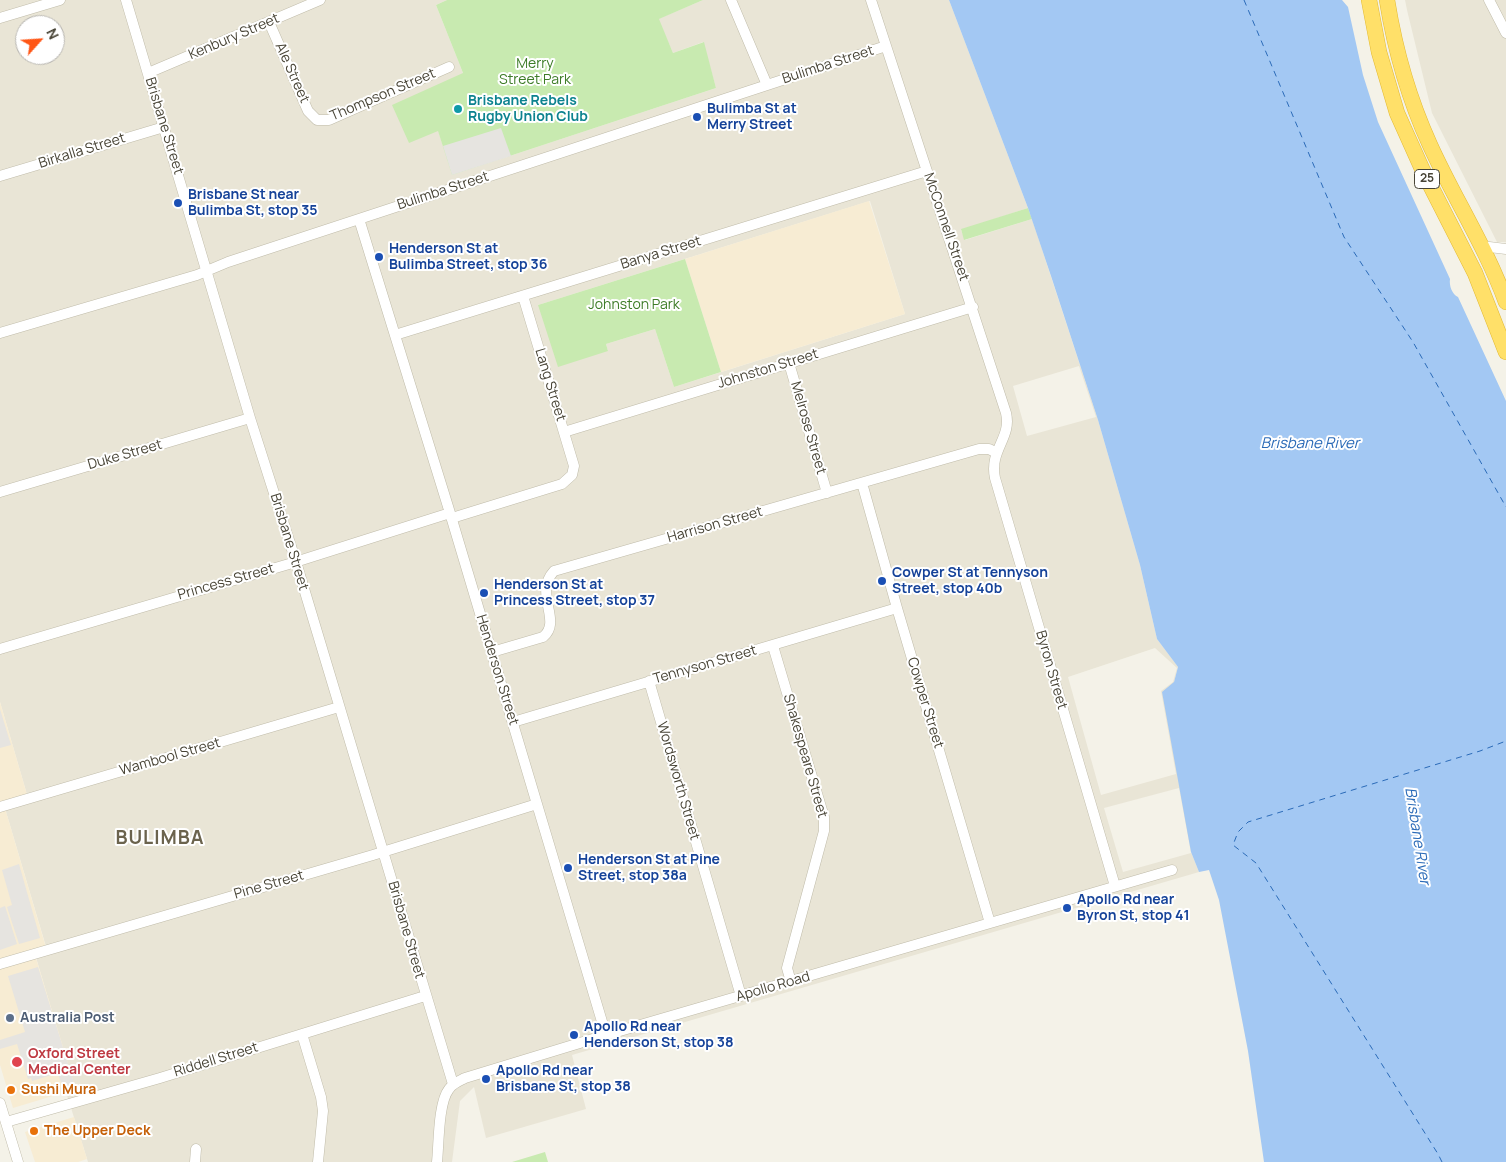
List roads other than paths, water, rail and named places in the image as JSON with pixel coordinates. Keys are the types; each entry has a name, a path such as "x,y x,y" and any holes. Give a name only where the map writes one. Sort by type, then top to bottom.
{"highway":[{"name":"25","path":"1369,0 1379,52 1397,113 1419,164 1475,273 1506,352"},
{"name":"25","path":"1387,0 1395,46 1415,109 1430,146 1481,246 1506,302"}],"street":[{"path":"0,18 60,0"},
{"name":"Brisbane Street","path":"126,0 250,418 296,562 453,1084"},
{"name":"Kenbury Street","path":"148,72 320,0"},
{"path":"731,0 768,84"},
{"name":"McConnell Street","path":"871,0 973,307 1008,420 1008,428 997,453"},
{"path":"1489,0 1506,33"},
{"name":"Ale Street","path":"270,22 308,111 317,120"},
{"name":"Bulimba Street","path":"0,334 179,281 360,219 886,46"},
{"name":"Thompson Street","path":"317,120 329,120 449,67"},
{"name":"Birkalla Street","path":"0,176 164,127"},
{"name":"Banya Street","path":"394,335 927,171"},
{"name":"Henderson Street","path":"360,219 606,1035"},
{"path":"1481,246 1505,249"},
{"path":"1490,265 1505,249"},
{"name":"Lang Street","path":"523,296 574,466 572,475"},
{"name":"Johnston Street","path":"564,432 973,307"},
{"name":"Melrose Street","path":"789,363 827,493"},
{"name":"Duke Street","path":"0,492 250,418"},
{"name":"Harrison Street","path":"492,652 543,637 546,634 551,624 546,585 547,578 554,571 979,449 989,449 997,453"},
{"name":"Byron Street","path":"997,453 993,464 997,485 1115,886"},
{"name":"Princess Street","path":"0,649 562,484 572,475"},
{"name":"Cowper Street","path":"862,483 990,923"},
{"name":"Tennyson Street","path":"513,722 897,608"},
{"name":"Shakespeare Street","path":"773,646 824,817 824,831 787,968 791,982"},
{"name":"Wordsworth Street","path":"648,681 741,996"},
{"name":"Wambool Street","path":"0,807 339,707"},
{"name":"Pine Street","path":"0,964 537,804"},
{"name":"Apollo Road","path":"453,1084 465,1078 606,1035 1172,870"},
{"name":"Riddell Street","path":"6,1122 160,1078 426,996"},
{"path":"302,1034 323,1111 318,1162"},
{"path":"437,1162 443,1099 453,1084"},
{"path":"0,1104 18,1162"},
{"path":"194,1162 196,1149"}],"water":[{"name":"Brisbane River","path":"949,0 1342,0 1348,7 1363,75 1378,122 1450,279 1451,290 1458,297 1506,401 1506,1162 1264,1162 1248,1051 1219,900 1209,870 1199,872 1191,852 1162,692 1174,682 1178,667 1157,639 1140,565 1098,420 1028,208"}],"place":[{"name":"Brisbane Rebels Rugby Union Club","path":"458,109"},
{"name":"Bulimba St at Merry Street","path":"697,117"},
{"name":"Brisbane St near Bulimba St, stop 35","path":"178,203"},
{"name":"Henderson St at Bulimba Street, stop 36","path":"379,257"},
{"name":"Cowper St at Tennyson Street, stop 40b","path":"882,581"},
{"name":"Henderson St at Princess Street, stop 37","path":"484,593"},
{"name":"Henderson St at Pine Street, stop 38a","path":"568,868"},
{"name":"Apollo Rd near Byron St, stop 41","path":"1067,908"},
{"name":"Australia Post","path":"10,1018"},
{"name":"Apollo Rd near Henderson St, stop 38","path":"574,1035"},
{"name":"Oxford Street Medical Center","path":"17,1062"},
{"name":"Apollo Rd near Brisbane St, stop 38","path":"486,1079"},
{"name":"Sushi Mura","path":"11,1090"},
{"name":"The Upper Deck","path":"34,1131"}],"district":[{"name":"BULIMBA","path":"160,839"}],"park label":[{"name":"Merry Street Park","path":"535,72"},
{"name":"Johnston Park","path":"634,305"}]}
